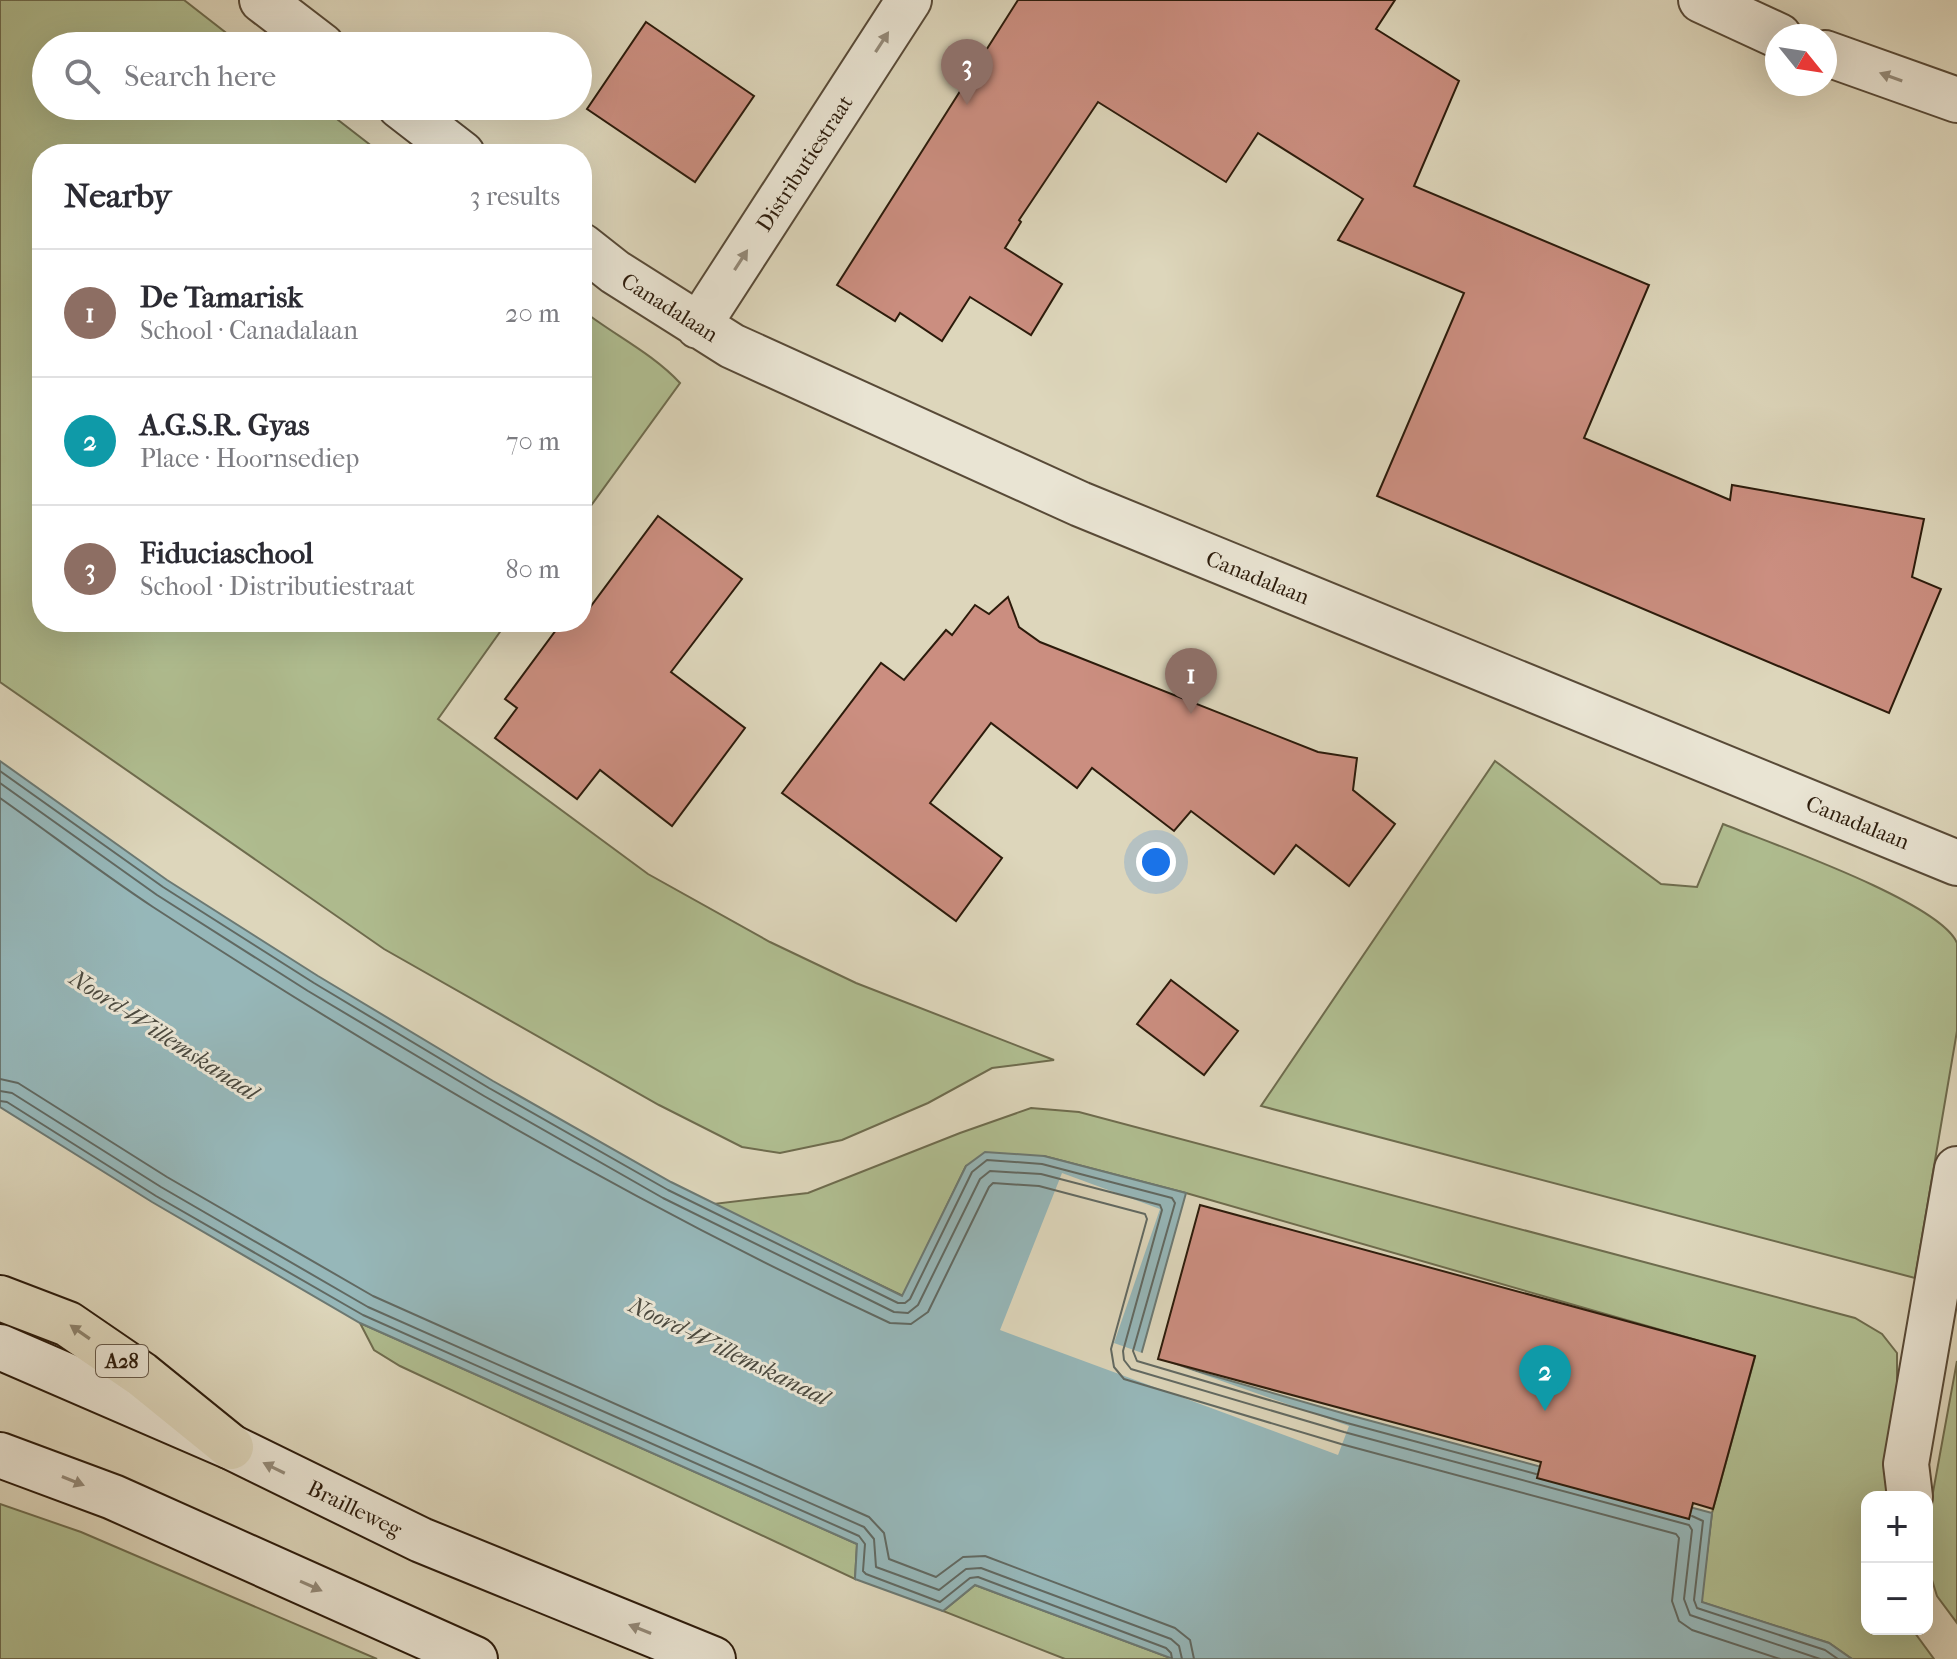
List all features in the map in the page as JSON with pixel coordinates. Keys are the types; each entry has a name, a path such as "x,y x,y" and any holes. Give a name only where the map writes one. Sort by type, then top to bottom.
{"highway":[{"name":"A28","path":"0,1298 68,1324 141,1374 231,1447"}],"street":[{"path":"262,0 304,32"},
{"name":"Distributiestraat","path":"698,326 909,0"},
{"path":"1701,0 1765,30"},
{"path":"1837,57 1957,100"},
{"path":"418,120 449,144"},
{"name":"Canadalaan","path":"592,254 615,272 732,346 1080,504 1957,863"},
{"path":"1909,1491 1906,1464 1957,1169"},
{"name":"Brailleweg","path":"0,1347 231,1447 421,1540 713,1659"},
{"path":"0,1455 113,1497 475,1659"}],"green space":[{"path":"0,0 184,0 225,32 32,32 32,120 338,120 369,144 32,144 32,632 500,632 438,719 648,874 770,942 856,983 1054,1060 992,1068 928,1103 842,1140 780,1153 742,1147 659,1105 384,949 0,682"},
{"path":"592,317 645,353 680,383 592,504"},
{"path":"1495,761 1661,884 1697,887 1723,824 1888,892 1944,927 1957,943 1957,1031 1915,1278 1261,1106"},
{"path":"1031,1108 1079,1112 1855,1318 1882,1334 1897,1353 1887,1491 1861,1491 1861,1635 1916,1635 1934,1659 1852,1659 1829,1643 1701,1602 1712,1513 1755,1357 1186,1193 1044,1156 966,1166 903,1296 713,1204 808,1193"},
{"path":"360,1323 857,1544 855,1579 400,1366 374,1350"},
{"path":"1957,1361 1957,1623 1937,1596 1933,1583 1933,1492"},
{"path":"0,1504 81,1532 377,1659 0,1659"},
{"path":"975,1585 1173,1659 1065,1659 943,1611"}],"water":[{"name":"Noord-Willemskanaal","path":"0,761 167,880 318,976 493,1081 671,1182 902,1296 966,1166 985,1152 1044,1156 1186,1193 1141,1355 1712,1513 1702,1602 1829,1643 1852,1659 1173,1659 975,1585 943,1611 855,1579 857,1544 360,1323 152,1202 0,1107"}],"pier":[{"path":"1062,1173 1160,1209 1114,1343 1349,1426 1338,1455 1000,1330"}],"building":[{"path":"1018,0 1395,0 1376,29 1459,81 1414,186 1649,285 1584,438 1730,500 1732,485 1924,519 1912,577 1941,589 1889,713 1377,496 1464,293 1338,240 1363,199 1258,133 1226,182 1098,102 1019,220 1021,222 1005,248 1062,284 1031,335 970,297 942,341 900,313 895,321 837,285"},
{"path":"646,22 754,96 695,182 592,112 592,102"},
{"path":"658,516 742,579 671,672 745,728 672,826 600,770 577,799 495,738 517,708 505,699 555,632 592,632 592,605"},
{"path":"1008,597 1019,627 1040,642 1318,752 1357,758 1353,790 1395,824 1349,886 1296,845 1274,874 1191,811 1174,831 1092,768 1077,788 991,723 930,803 1002,858 956,921 782,793 881,663 904,680 946,630 952,635 975,605 989,614"},
{"path":"1171,980 1238,1031 1204,1075 1137,1024"},
{"path":"1200,1205 1755,1356 1713,1509 1693,1503 1689,1519 1537,1478 1541,1462 1158,1359"}],"place":[{"name":"Fiduciaschool","path":"967,105"},
{"name":"De Tamarisk","path":"1191,714"},
{"name":"A.G.S.R. Gyas","path":"1545,1411"}]}
